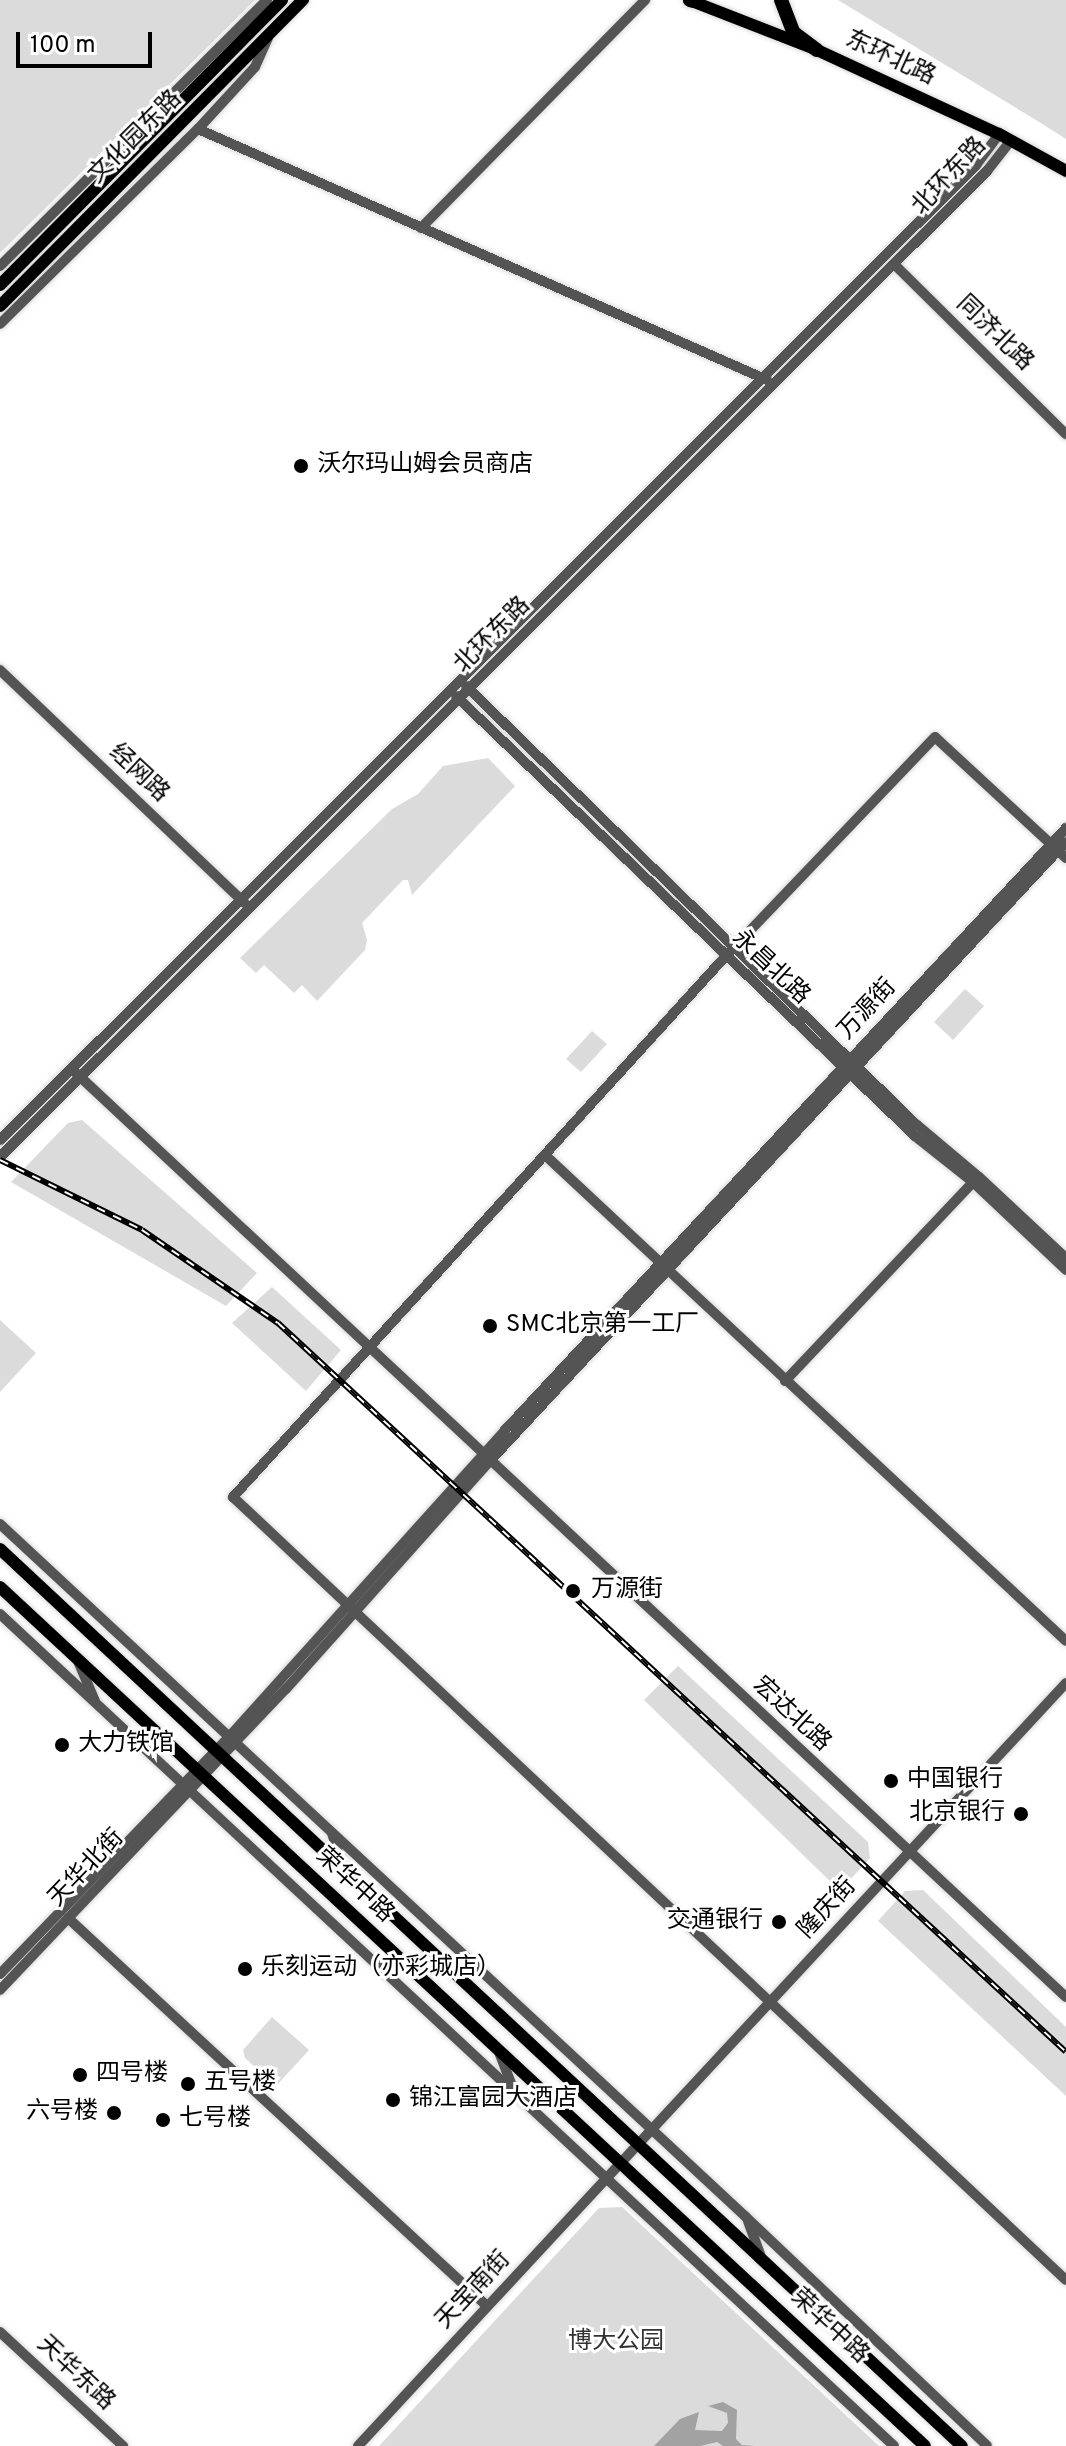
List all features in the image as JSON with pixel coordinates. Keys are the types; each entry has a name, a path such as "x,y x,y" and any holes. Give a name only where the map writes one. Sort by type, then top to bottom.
{"highway":[{"path":"781,0 793,32 817,50"}],"main road":[{"name":"文化园东路","path":"0,285 282,0"},
{"name":"文化园东路","path":"0,306 303,0"},
{"name":"东环北路","path":"691,0 817,50 1005,137 1066,171"},
{"name":"荣华中路","path":"0,1549 962,2446"},
{"name":"荣华中路","path":"0,1587 920,2443"}],"street":[{"path":"0,266 267,0"},
{"path":"421,228 645,0"},
{"path":"0,324 198,129 255,67 269,35"},
{"path":"198,129 774,383"},
{"name":"北环东路","path":"0,1157 240,898 465,685 987,171 1005,137"},
{"name":"北环东路","path":"465,685 763,378 1005,137"},
{"name":"同济北路","path":"894,264 1066,434"},
{"name":"经网路","path":"0,670 249,907"},
{"name":"永昌北路","path":"465,685 730,951"},
{"name":"北环东路","path":"3,1135 76,1073 249,907 454,695"},
{"name":"永昌北路","path":"454,695 851,1065 915,1136 976,1179 1066,1258"},
{"path":"1058,851 935,737 730,951 233,1497 1066,2280"},
{"name":"万源街","path":"1058,851 1066,828"},
{"name":"万源街","path":"200,1773 851,1065 1066,842"},
{"name":"宏达北路","path":"76,1073 486,1459 1066,1997"},
{"path":"545,1155 1066,1641"},
{"path":"785,1381 976,1179"},
{"name":"永昌北路","path":"976,1179 1066,1270"},
{"path":"0,1524 651,2128 987,2446"},
{"path":"0,1614 894,2446"},
{"path":"77,1659 97,1705"},
{"name":"隆庆街","path":"620,2162 1066,1683"},
{"name":"天华北街","path":"0,1990 200,1773"},
{"name":"天华北街","path":"0,1974 186,1788"},
{"path":"332,1832 344,1870"},
{"path":"68,1918 487,2306"},
{"path":"498,2050 514,2093"},
{"name":"天宝南街","path":"358,2446 620,2162"},
{"path":"746,2217 761,2256"},
{"name":"天华东路","path":"0,2332 123,2446"}],"green space":[{"path":"0,0 255,0 0,253"},
{"path":"838,0 1066,0 1066,139 1036,120"},
{"path":"488,758 515,786 412,895 408,880 403,880 362,923 367,940 365,950 317,1001 302,985 294,993 264,965 256,973 240,958 392,809 418,794 443,766"},
{"path":"965,989 984,1006 953,1040 934,1022"},
{"path":"592,1031 607,1044 581,1072 566,1059"},
{"path":"82,1120 257,1273 226,1306 11,1182 68,1123"},
{"path":"272,1287 341,1350 306,1391 232,1323"},
{"path":"0,1320 36,1353 0,1392"},
{"path":"678,1666 868,1842 870,1858 840,1891 644,1700"},
{"path":"923,1890 1066,2027 1066,2096 878,1921 905,1891"},
{"path":"272,2017 309,2050 276,2086 245,2058 243,2050"},
{"name":"博大公园","path":"622,2207 879,2446 379,2446 599,2208"}],"shaded area":[{"path":"723,2402 737,2410 736,2439 742,2445 754,2446 723,2446 717,2442 700,2446 654,2446 680,2419 699,2412 695,2430 722,2431 728,2423 727,2413 708,2406"}],"railway":[{"path":"0,1160 142,1230 278,1323 1066,2052"}],"place":[{"name":"沃尔玛山姆会员商店","path":"301,466"},
{"name":"SMC北京第一工厂","path":"490,1326"},
{"name":"万源街","path":"573,1591"},
{"name":"大力铁馆","path":"62,1745"},
{"name":"中国银行","path":"891,1781"},
{"name":"北京银行","path":"1021,1814"},
{"name":"交通银行","path":"779,1922"},
{"name":"乐刻运动（亦彩城店）","path":"245,1969"},
{"name":"四号楼","path":"80,2075"},
{"name":"五号楼","path":"188,2084"},
{"name":"锦江富园大酒店","path":"393,2100"},
{"name":"六号楼","path":"114,2113"},
{"name":"七号楼","path":"163,2120"}]}
